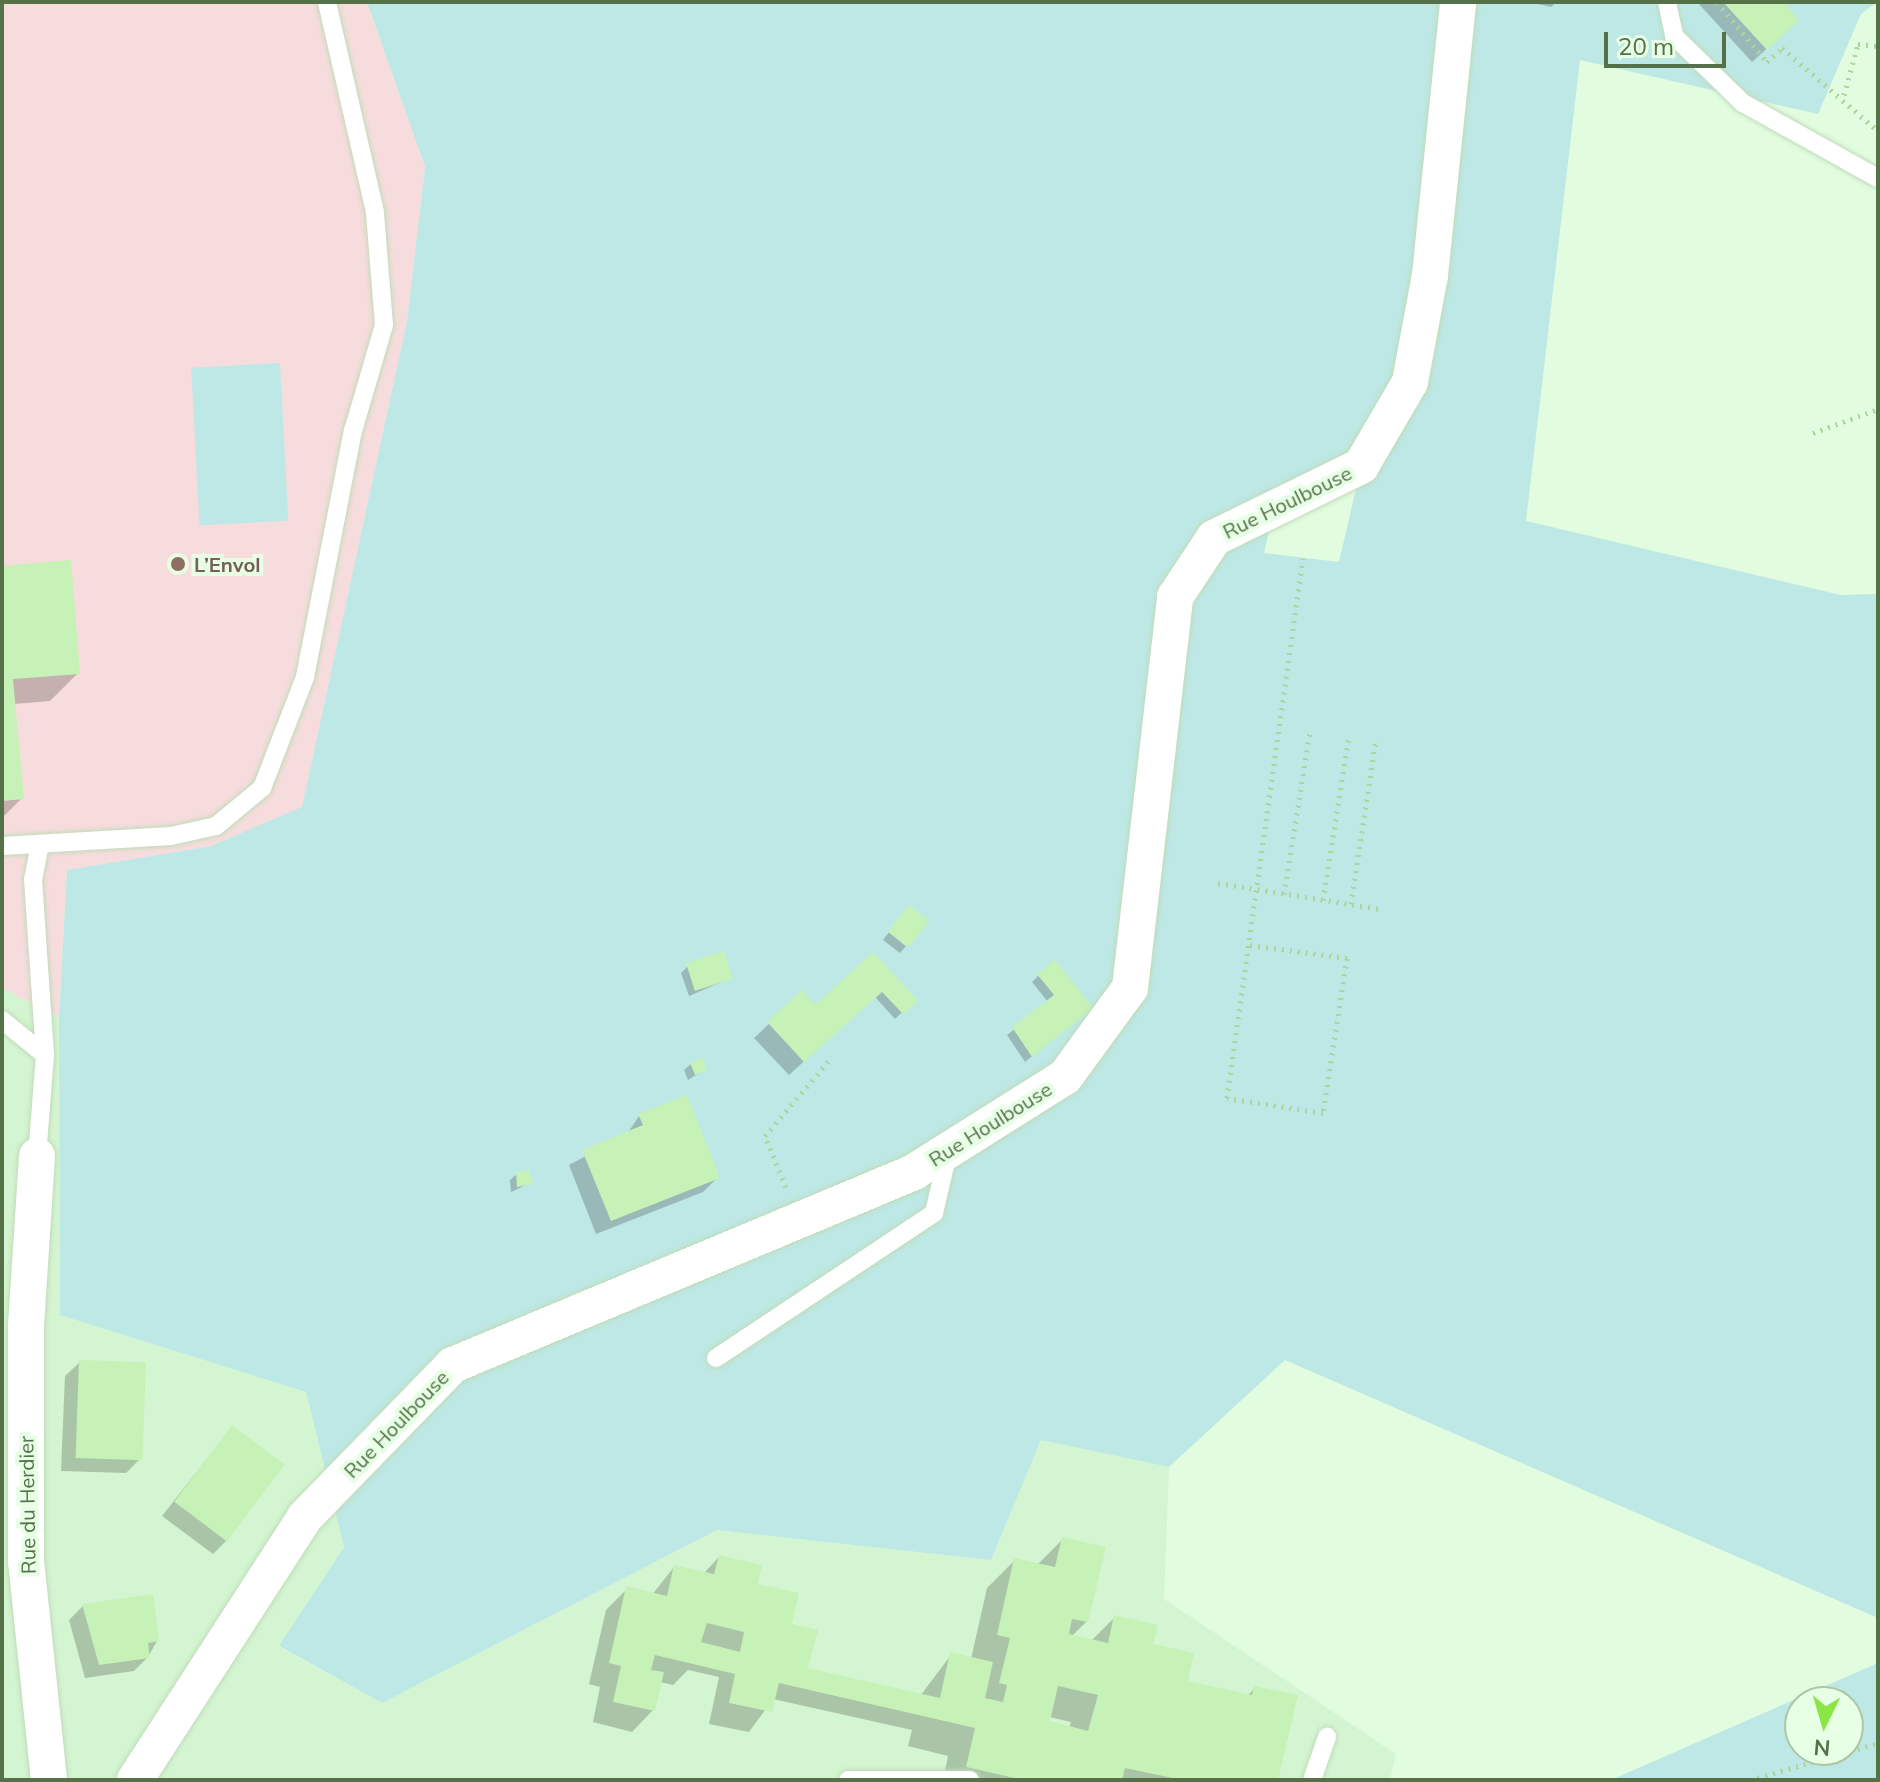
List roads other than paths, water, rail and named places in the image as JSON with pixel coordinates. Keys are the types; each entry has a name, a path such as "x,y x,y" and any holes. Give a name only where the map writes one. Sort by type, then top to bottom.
{"street":[{"name":"Rue Houlbouse","path":"135,1780 305,1517 453,1365 949,1150 1065,1077 1130,988 1175,597 1214,538 1361,466 1410,382 1430,275 1458,2"},
{"name":"Rue du Herdier","path":"37,1156 17,1227 26,1561 49,1780"}],"lane":[{"path":"2,846 216,826 262,788 305,677 353,431 384,325 375,212 327,2"},
{"path":"1667,2 1674,36 1743,103 1878,178"},
{"path":"37,1156 45,1055 33,879 40,844"},
{"path":"2,1020 45,1055"},
{"path":"716,1358 934,1213 949,1150"},
{"path":"1312,1780 1327,1737"},
{"path":"848,1780 970,1780"}],"place":[{"name":"L’Envol","path":"178,564"}]}
